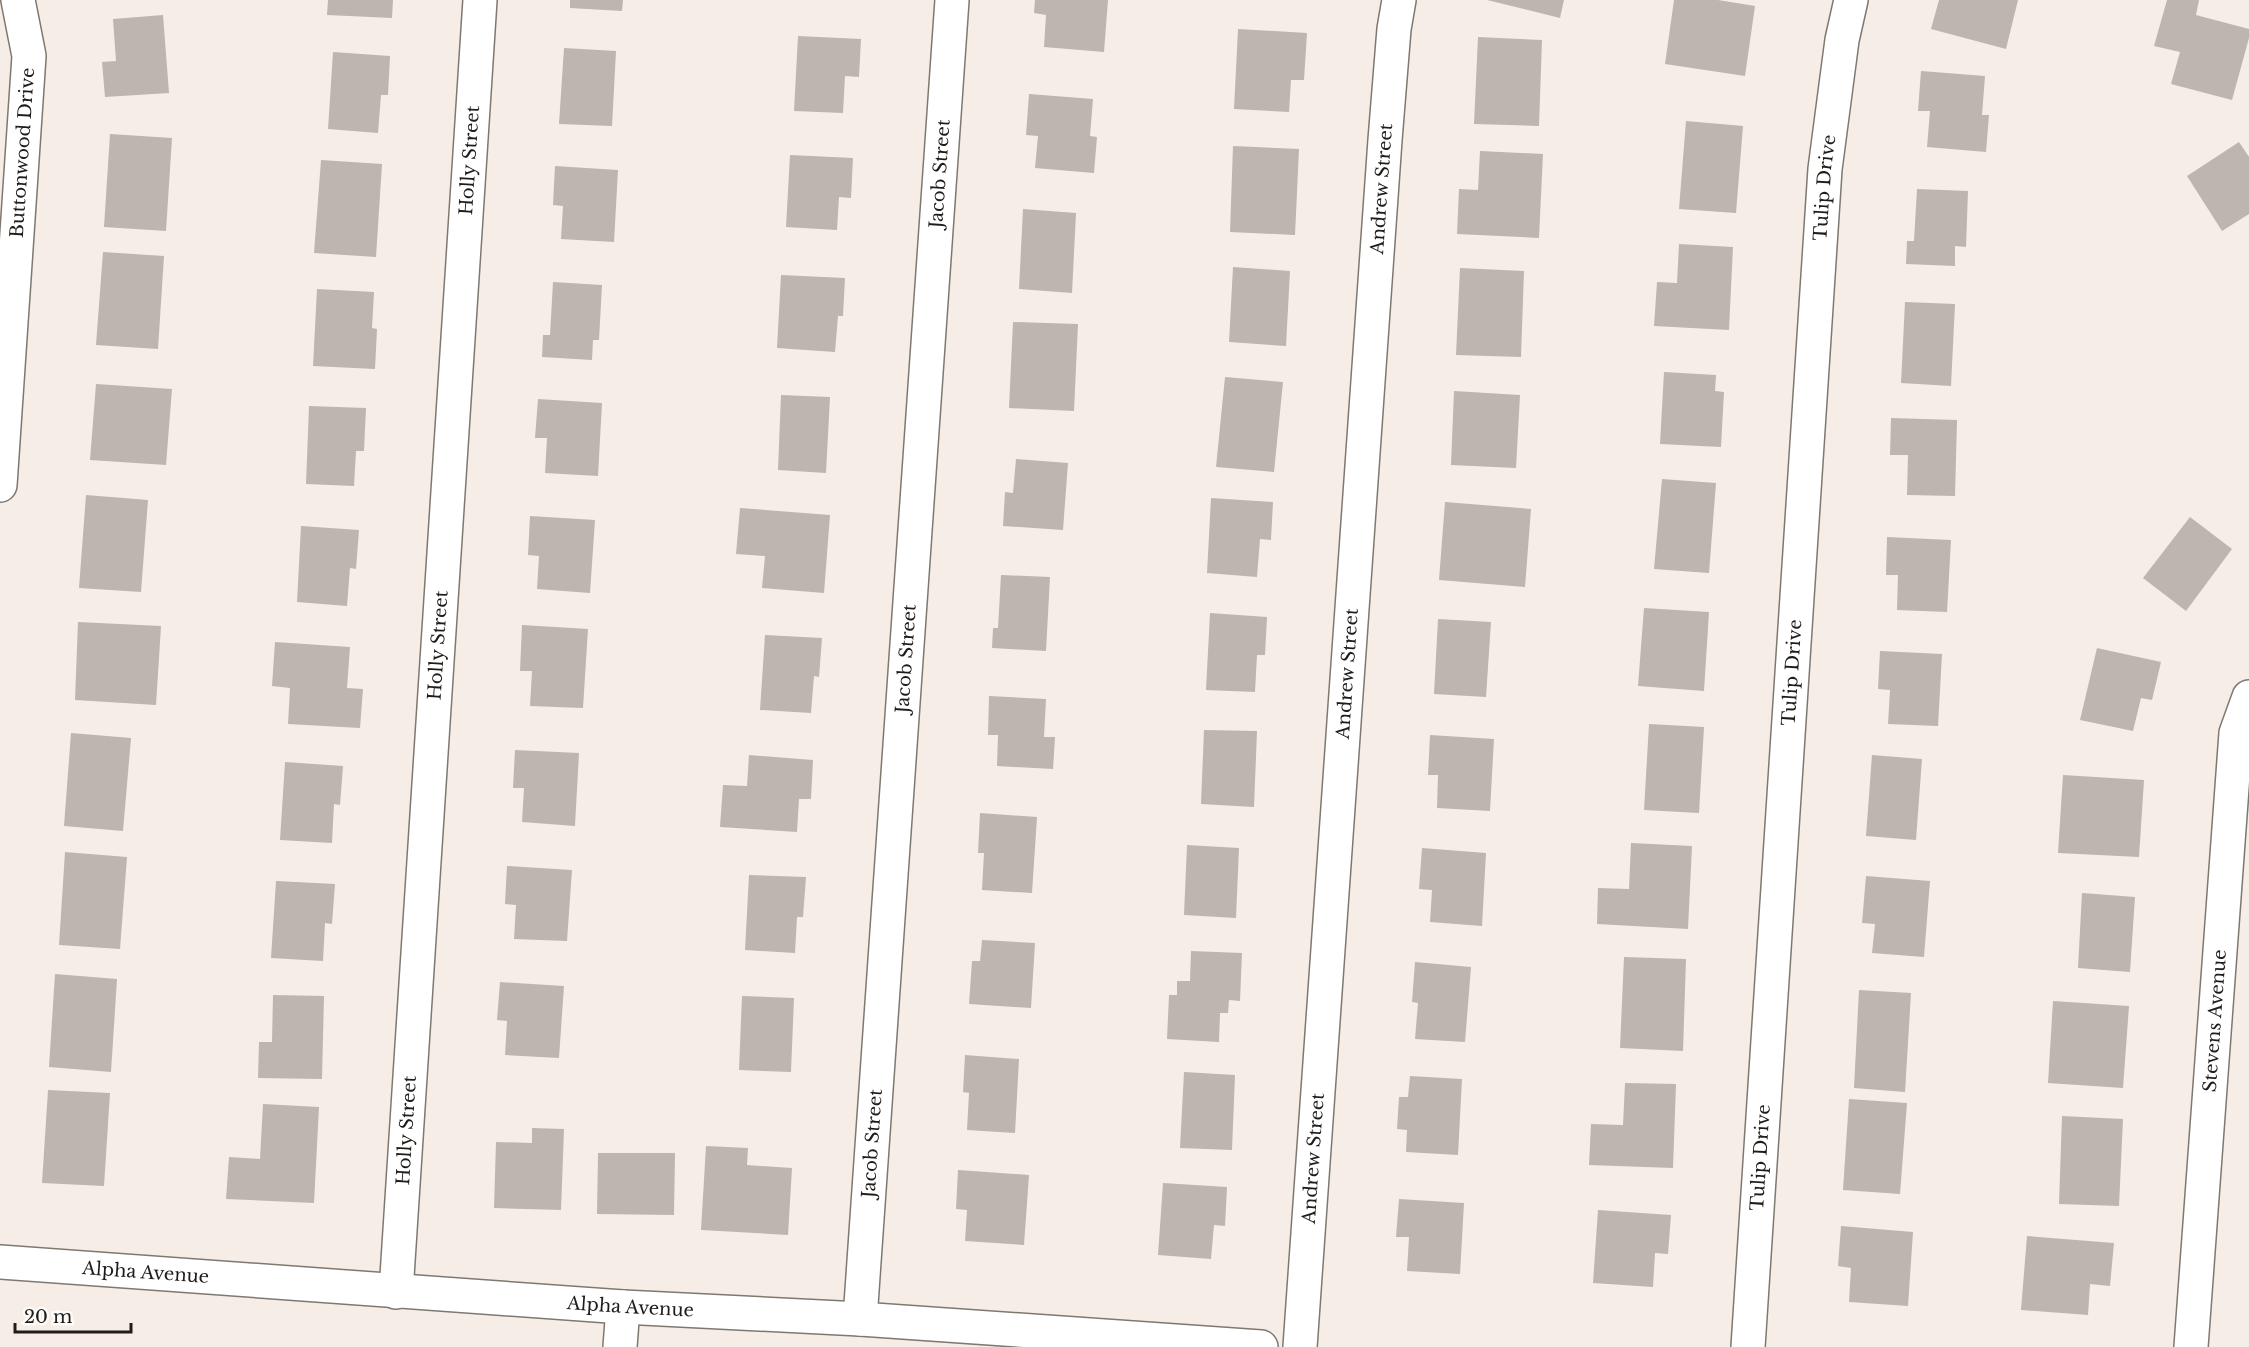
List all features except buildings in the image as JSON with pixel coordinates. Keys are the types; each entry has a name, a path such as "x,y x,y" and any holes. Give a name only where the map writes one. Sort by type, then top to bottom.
{"street":[{"name":"Buttonwood Drive","path":"0,485 29,57 18,0"},
{"name":"Holly Street","path":"396,1292 480,0"},
{"name":"Jacob Street","path":"860,1319 952,0"},
{"name":"Andrew Street","path":"1300,1347 1386,129 1394,29 1399,0"},
{"name":"Tulip Drive","path":"1748,1347 1825,169 1842,40 1851,0"},
{"name":"Stevens Avenue","path":"2191,1347 2236,733 2249,697"},
{"name":"Alpha Avenue","path":"0,1262 396,1292 860,1319 1262,1347"},
{"path":"620,1347 623,1307"}]}
